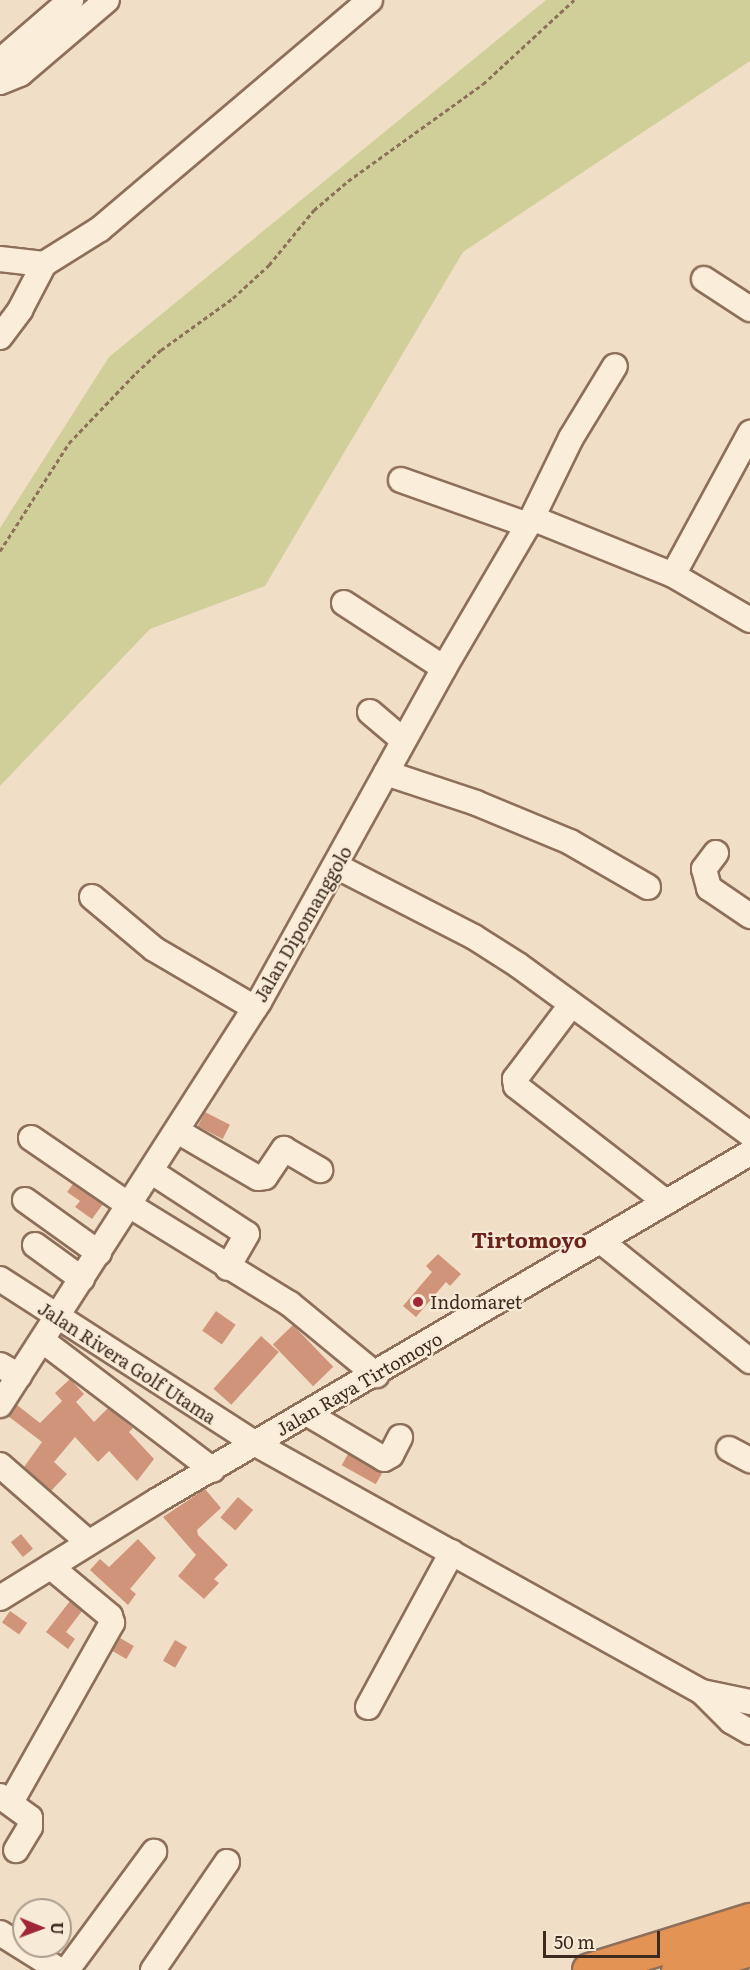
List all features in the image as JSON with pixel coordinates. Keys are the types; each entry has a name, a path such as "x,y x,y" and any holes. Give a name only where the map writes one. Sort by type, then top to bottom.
{"highway":[{"path":"590,1970 750,1920"},
{"path":"678,1970 742,1951"}],"street":[{"path":"0,82 20,74 35,47 71,0"},
{"path":"0,61 35,47 107,0"},
{"path":"0,336 20,310 44,264 100,229 370,0"},
{"path":"0,258 44,264"},
{"path":"704,279 750,309"},
{"name":"Jalan Dipomanggolo","path":"0,1405 9,1371 43,1341 179,1132 255,1008 336,866 403,740 530,522 571,438 615,366"},
{"path":"674,574 750,433"},
{"path":"401,480 530,522 674,574 750,621"},
{"path":"344,603 444,668"},
{"path":"370,712 403,740"},
{"path":"386,773 476,803 570,842 648,887"},
{"path":"716,853 704,869 709,888 750,916"},
{"path":"336,866 474,937 750,1134"},
{"path":"92,897 154,949 255,1008"},
{"path":"571,1005 515,1079 516,1086 666,1202"},
{"path":"179,1132 258,1178 265,1178 284,1149 320,1170"},
{"path":"31,1138 129,1206 227,1268 290,1304 376,1375"},
{"name":"Jalan Raya Tirtomoyo","path":"0,1598 88,1542 376,1375 750,1153"},
{"path":"152,1172 247,1234 227,1268"},
{"path":"25,1200 99,1253"},
{"path":"602,1242 750,1361"},
{"path":"35,1245 82,1279"},
{"name":"Jalan Rivera Golf Utama","path":"0,1279 57,1318 256,1444 702,1692"},
{"path":"43,1341 213,1470"},
{"path":"308,1414 384,1459 391,1455 400,1437"},
{"path":"0,1465 88,1542"},
{"path":"368,1707 452,1552"},
{"path":"16,1850 30,1827 30,1818 6,1799 112,1623 111,1616 51,1567"},
{"path":"702,1692 750,1702"},
{"path":"702,1692 730,1721 750,1732"},
{"path":"67,1970 154,1852"},
{"path":"153,1970 227,1862"},
{"path":"0,1933 59,1970"}],"path":[{"path":"0,551 69,443 136,373 161,350 233,298 269,265 314,210 348,181 483,84 574,0"}],"shaded area":[{"path":"546,0 750,0 750,61 463,252 265,586 150,629 0,786 0,528 109,357"}],"building":[{"path":"205,1112 230,1125 223,1139 198,1126"},
{"path":"73,1184 103,1204 92,1219 75,1207 80,1201 67,1192"},
{"path":"438,1254 461,1274 450,1286 446,1282 416,1317 403,1306 432,1272 426,1266"},
{"path":"216,1311 236,1325 222,1344 202,1331"},
{"path":"293,1325 333,1367 313,1386 273,1344"},
{"path":"261,1336 279,1352 231,1405 213,1389"},
{"path":"70,1379 84,1394 76,1402 94,1422 108,1408 133,1428 129,1432 154,1459 137,1481 109,1451 98,1462 75,1437 54,1462 67,1474 51,1491 24,1467 42,1442 8,1416 17,1405 40,1423 62,1401 55,1393"},
{"path":"348,1454 382,1473 376,1484 342,1465"},
{"path":"205,1489 221,1508 197,1530 198,1535 228,1565 214,1579 219,1583 204,1599 178,1576 196,1555 163,1517"},
{"path":"238,1497 253,1510 235,1530 220,1517"},
{"path":"21,1534 33,1549 23,1557 11,1542"},
{"path":"138,1539 156,1558 130,1589 136,1594 128,1605 90,1570 100,1559 109,1567"},
{"path":"70,1601 82,1611 66,1632 75,1639 68,1649 46,1632"},
{"path":"10,1611 27,1623 19,1635 2,1622"},
{"path":"120,1638 134,1646 126,1659 112,1651"},
{"path":"175,1640 187,1647 175,1668 163,1661"}],"place":[{"name":"Indomaret","path":"418,1302"}],"district":[{"name":"Tirtomoyo","path":"529,1239"}]}
